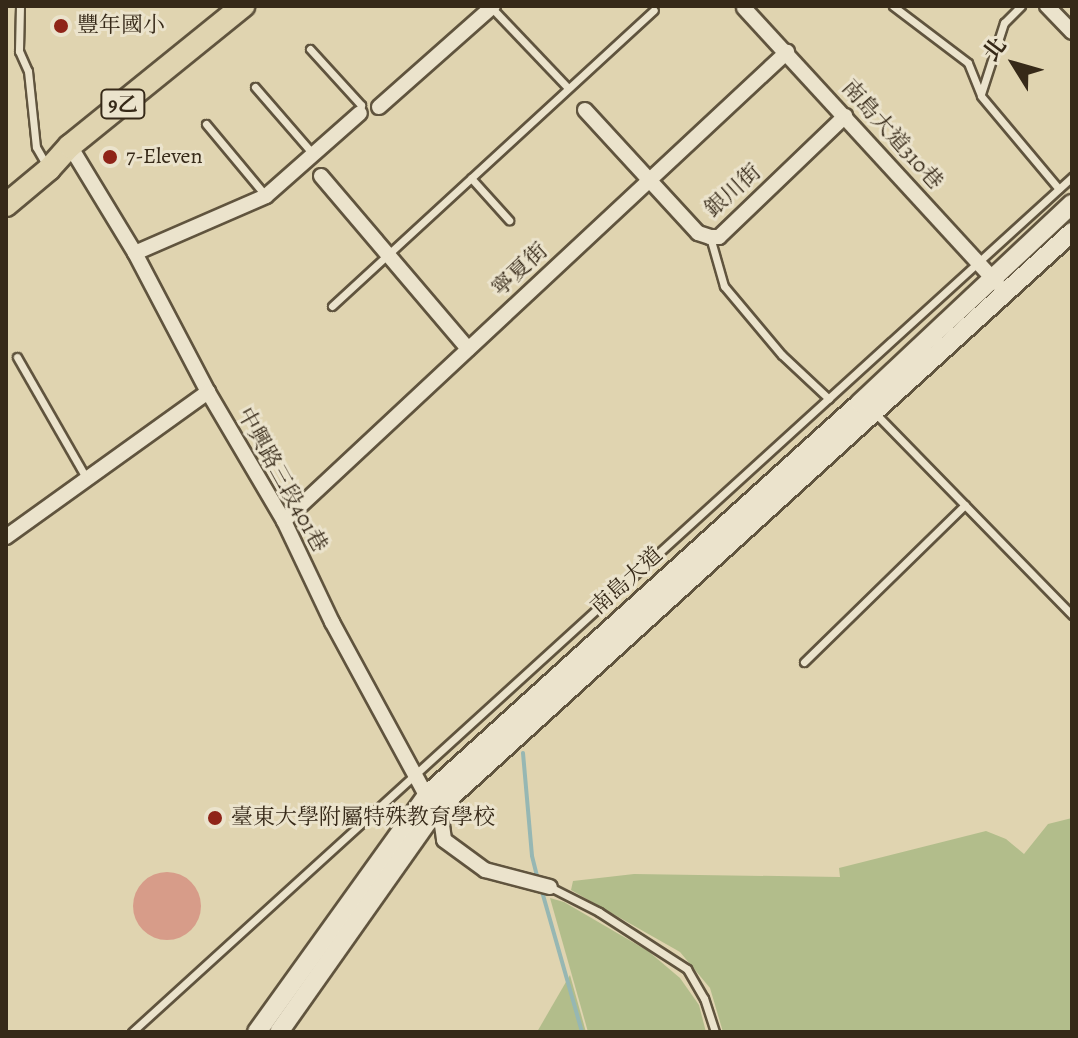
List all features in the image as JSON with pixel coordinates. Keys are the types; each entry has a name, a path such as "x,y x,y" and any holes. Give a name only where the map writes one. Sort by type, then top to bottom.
{"main road":[{"name":"9乙","path":"6,205 49,169 70,146 243,6"}],"street":[{"path":"1047,6 1072,32"},
{"path":"379,107 491,7"},
{"name":"南島大道310巷","path":"743,7 1001,286"},
{"name":"寧夏街","path":"284,521 787,52"},
{"name":"銀川街","path":"585,110 698,233 710,237 719,237 845,116"},
{"path":"135,253 266,196 360,113"},
{"name":"中興路三段401巷","path":"70,146 135,253 208,392 284,521 332,622 431,803 444,840 485,870 550,887"},
{"path":"321,176 468,349"},
{"name":"南島大道","path":"279,1032 431,803 876,414 1001,286 1072,204"},
{"name":"南島大道","path":"257,1032 431,803 1001,286 1072,232"},
{"path":"6,537 208,392"}],"lane":[{"path":"20,6 19,51 28,71 36,147 49,169"},
{"path":"893,6 968,63 981,96 1059,189"},
{"path":"981,96 1004,23 1021,6"},
{"path":"491,7 568,88"},
{"path":"332,306 654,10"},
{"path":"310,49 361,105 360,113"},
{"path":"255,87 313,154"},
{"path":"206,124 266,196"},
{"path":"132,1032 1072,177"},
{"path":"471,178 509,220"},
{"path":"710,237 724,286 782,355 829,399"},
{"path":"17,357 87,479"},
{"path":"876,414 1072,615"},
{"path":"804,662 965,505"},
{"path":"550,887 599,912 687,969 704,998 715,1032"}],"green space":[{"path":"1072,818 1072,1032 723,1032 710,988 680,952 571,890 573,881 634,874 840,877 839,868 986,831 1006,839 1024,854 1048,824"},
{"path":"550,898 564,902 648,951 680,978 699,1005 706,1032 588,1032"},
{"path":"570,975 586,1032 537,1032"}],"building":[{"path":"160,872 174,872 186,877 196,887 201,906 196,925 186,935 174,940 160,940 148,935 138,925 133,913 133,899 138,887 148,877"}],"waterway":[{"path":"523,753 532,856 538,880"},
{"path":"541,888 582,1032"}],"place":[{"name":"豐年國小","path":"61,26"},
{"name":"7-Eleven","path":"110,157"},
{"name":"臺東大學附屬特殊教育學校","path":"215,818"}]}
